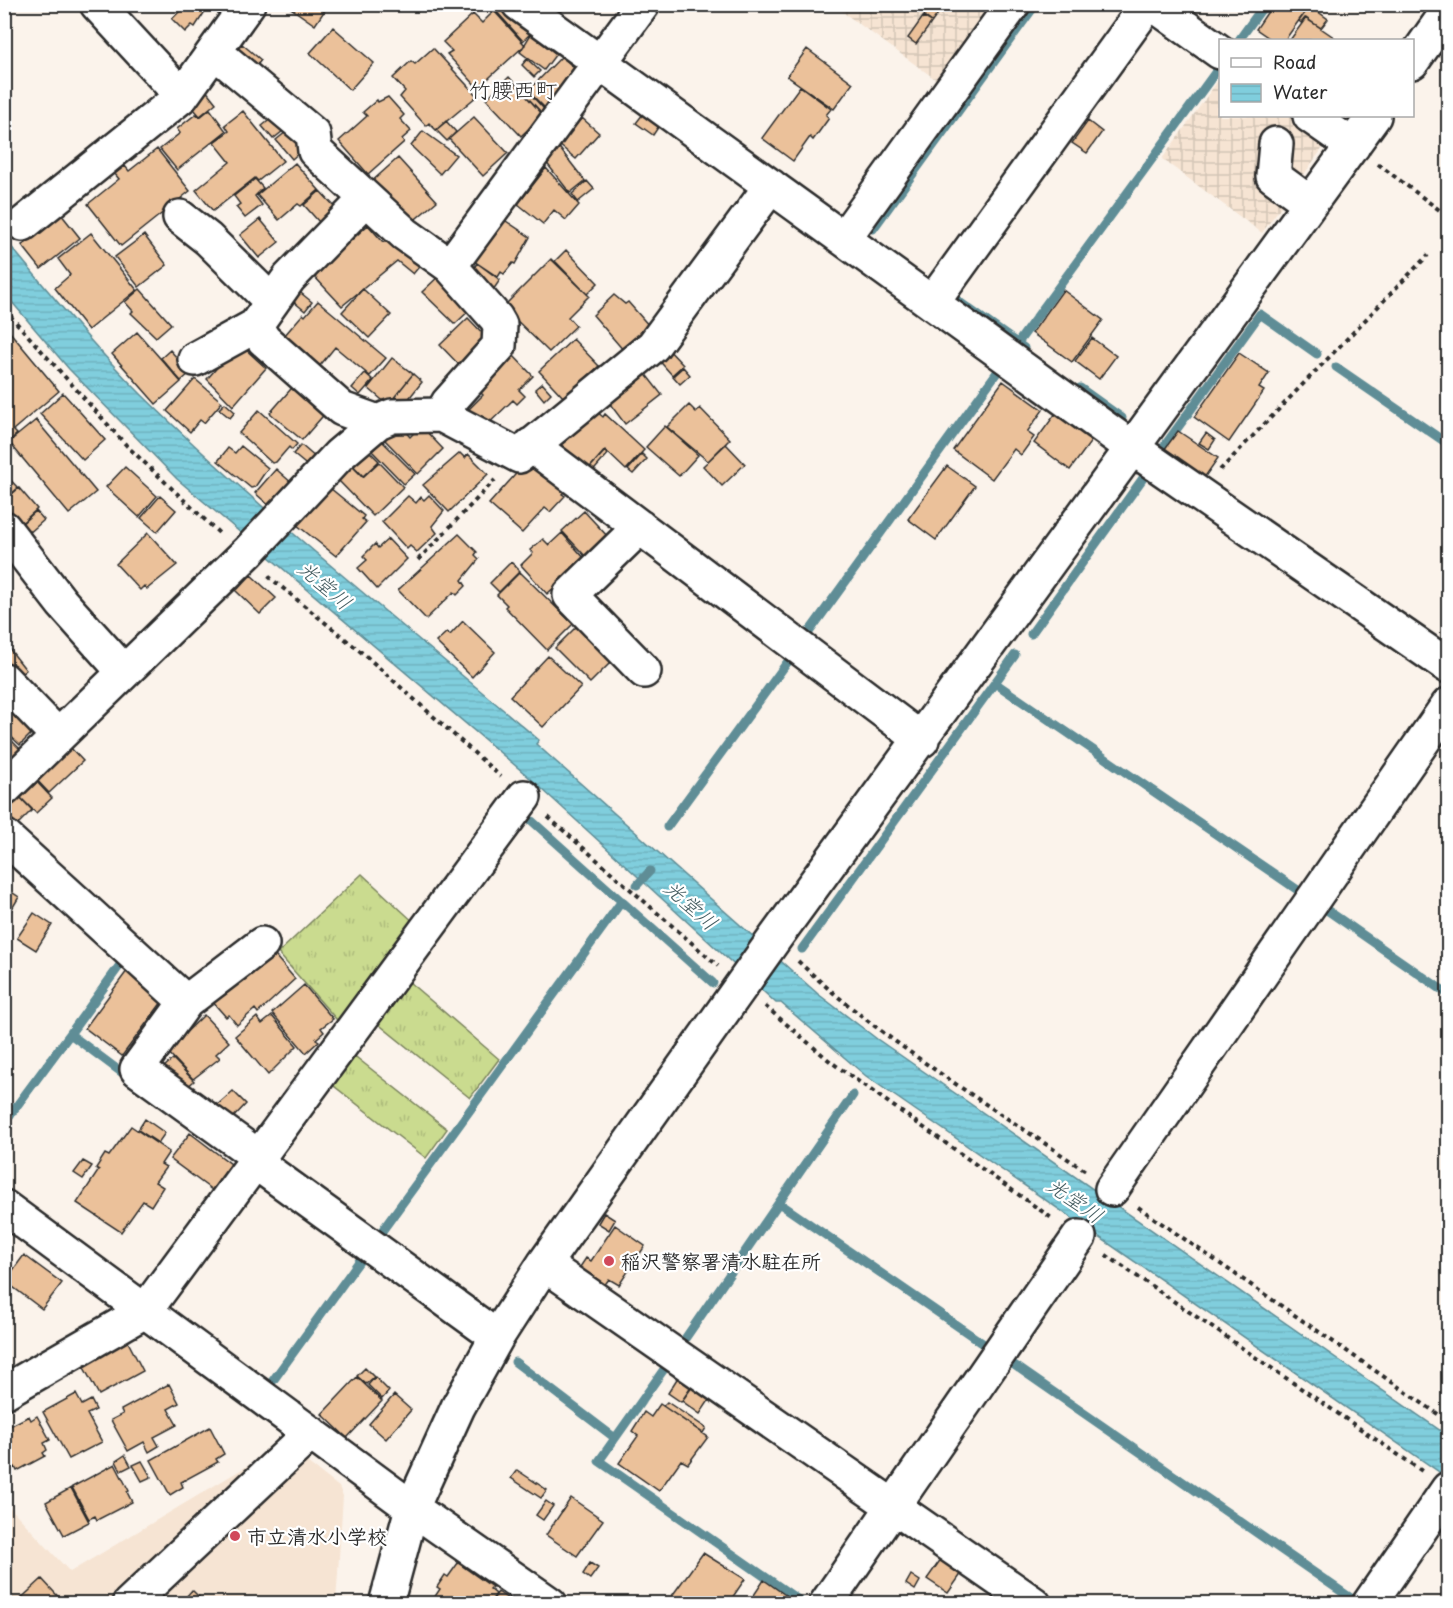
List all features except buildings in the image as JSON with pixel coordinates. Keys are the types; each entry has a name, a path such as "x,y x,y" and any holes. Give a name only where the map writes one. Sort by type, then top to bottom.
{"street":[{"path":"97,4 182,96"},
{"path":"23,224 182,96 248,4"},
{"path":"519,4 1131,447 1449,666"},
{"path":"450,266 643,4"},
{"path":"843,238 1012,4"},
{"path":"932,303 1148,4"},
{"path":"1154,4 1219,51"},
{"path":"1414,61 1449,11"},
{"path":"215,52 313,134 315,151 405,234 450,266 496,318 500,325 499,346 448,403 441,415"},
{"path":"1311,117 1353,146"},
{"path":"386,1604 412,1508 458,1407 497,1337 544,1264 775,938 922,740 1131,447 1373,117"},
{"path":"1276,144 1273,176 1310,203"},
{"path":"525,450 653,345 771,186"},
{"path":"195,359 264,314 289,278 366,199"},
{"path":"180,217 208,239 264,314 264,340 342,409 378,422"},
{"path":"4,789 246,554 339,455 378,422 392,416 441,415 525,450 640,527 922,740"},
{"path":"640,527 570,595 644,671"},
{"path":"4,528 62,603 124,672"},
{"path":"4,680 58,736"},
{"path":"1112,1189 1449,705"},
{"path":"4,1392 146,1311 524,797"},
{"path":"4,836 186,1002"},
{"path":"262,944 186,1002 137,1070 497,1337"},
{"path":"4,1207 412,1508 550,1604"},
{"path":"826,1604 1079,1237"},
{"path":"544,1264 1034,1604"},
{"path":"129,1604 311,1433"},
{"path":"1369,1604 1448,1489"}],"path":[{"path":"1353,146 1442,212"},
{"path":"1198,493 1428,255"},
{"path":"4,309 127,446 246,554 831,1062 1079,1237 1448,1489"},
{"path":"418,560 525,450"}],"shaded area":[{"path":"833,5 993,5 938,81"},
{"path":"1219,79 1219,117 1298,117 1325,145 1262,233 1162,159"},
{"name":"市立清水小学校","path":"284,1444 339,1487 343,1496 336,1603 5,1603 4,1501 70,1572"}],"green space":[{"path":"362,874 418,926 344,1028 278,953"},
{"path":"402,976 499,1059 470,1098 371,1018"},
{"path":"347,1050 447,1129 426,1158 325,1079"}],"water":[{"name":"光堂川","path":"4,238 106,357 189,441 337,571 539,740 536,744 818,994 877,1039 1448,1436 1448,1478 866,1076 781,1003 776,1003 530,778 177,479 69,369 5,294"}],"waterway":[{"path":"873,229 1036,4"},
{"path":"1240,39 1265,4"},
{"path":"1017,344 1219,67"},
{"path":"958,301 1024,348"},
{"path":"1163,448 1260,314 1317,354"},
{"path":"1336,367 1448,444"},
{"path":"804,639 998,371"},
{"path":"1080,388 1122,418"},
{"path":"1031,634 1146,474"},
{"path":"802,949 1015,655"},
{"path":"667,827 789,660"},
{"path":"995,683 1305,895"},
{"path":"532,821 713,983"},
{"path":"637,885 650,871"},
{"path":"379,1235 622,901"},
{"path":"1324,908 1448,994"},
{"path":"70,1034 120,965"},
{"path":"4,1123 70,1034 121,1072"},
{"path":"680,1346 853,1095"},
{"path":"779,1203 991,1349"},
{"path":"269,1386 363,1256"},
{"path":"1007,1360 1358,1603"},
{"path":"515,1362 615,1438"},
{"path":"667,1365 599,1461 804,1604"}],"place":[{"name":"稲沢警察署清水駐在所","path":"609,1261"},
{"name":"市立清水小学校","path":"235,1536"}],"district":[{"name":"竹腰西町","path":"513,88"}]}
